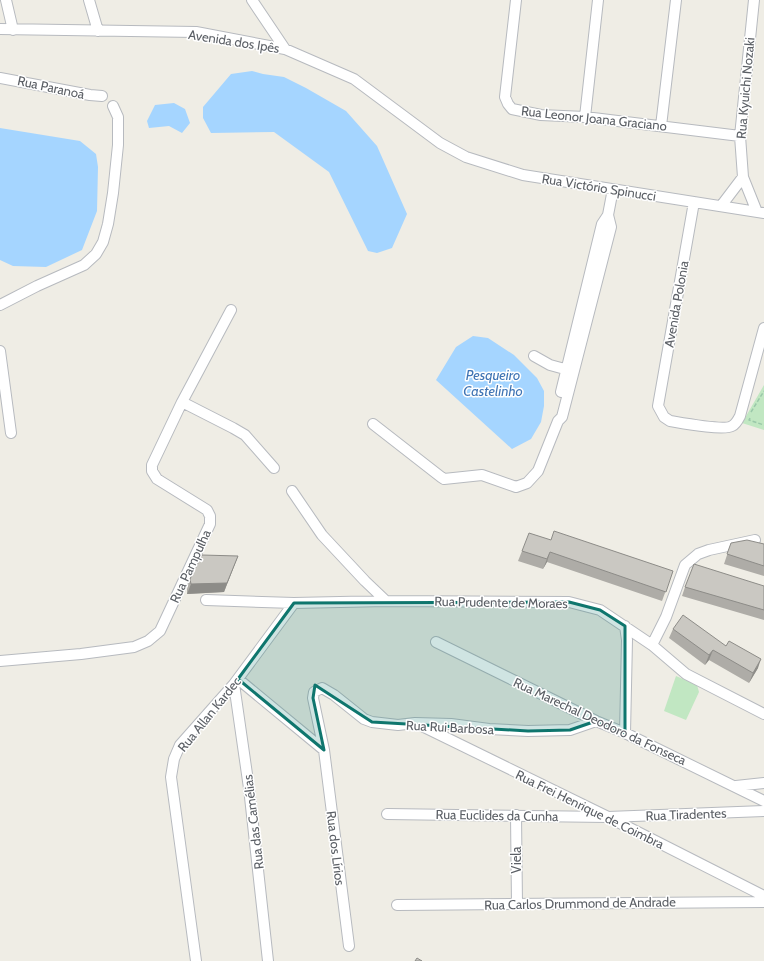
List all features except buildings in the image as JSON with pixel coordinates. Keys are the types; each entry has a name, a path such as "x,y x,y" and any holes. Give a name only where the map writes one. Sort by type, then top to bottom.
{"street":[{"path":"6,0 13,30"},
{"path":"89,0 98,31"},
{"path":"252,0 284,49"},
{"name":"Rua Leonor Joana Graciano","path":"516,0 505,97 512,109 541,115 585,117 740,136"},
{"path":"585,117 598,0"},
{"path":"661,126 676,0"},
{"name":"Rua Kyuichi Nozaki","path":"754,0 740,136 743,177 760,212"},
{"name":"Avenida dos Ipês","path":"0,29 196,32 284,49 354,79 440,143"},
{"name":"Rua Paranoá","path":"0,78 102,96"},
{"path":"0,305 37,286 84,265 96,254 103,242 108,224 113,193 118,145 118,117 113,106"},
{"name":"Rua Victório Spinucci","path":"440,143 466,157 523,175 760,212"},
{"path":"721,206 743,177"},
{"path":"373,424 441,478 444,479 482,475 516,487 527,483 538,471 558,421 562,417 570,371 596,271 611,227 608,216 613,189"},
{"name":"Avenida Polonia","path":"694,202 658,406 664,417 670,421 716,427 731,427 740,416 764,328"},
{"name":"Rua Pampulha","path":"0,661 134,648 148,641 160,631 210,524 210,516 207,510 157,479 152,471 152,465 182,402 231,310"},
{"path":"0,351 11,433"},
{"path":"534,356 550,365 570,371"},
{"path":"182,402 245,435 274,468"},
{"path":"292,491 322,535 365,581 386,600"},
{"path":"652,645 666,617 685,565 698,554 709,550 755,540"},
{"name":"Rua Prudente de Moraes","path":"206,600 294,603 386,600 569,602 600,610 652,645 686,674 764,714"},
{"name":"Rua Allan Kardec","path":"196,961 171,777 174,759 180,745 236,681 294,603"},
{"path":"625,626 627,640 625,733"},
{"name":"Rua Marechal Deodoro da Fonseca","path":"436,642 596,721 625,733 764,800"},
{"path":"236,681 324,750"},
{"name":"Rua das Camélias","path":"236,681 268,961"},
{"name":"Rua Rui Barbosa","path":"324,750 313,698 314,692 322,688 334,695 364,719 372,722 398,725 415,723 528,731 570,730 596,721"},
{"name":"Rua Frei Henrique de Coimbra","path":"415,723 608,817 764,896"},
{"name":"Rua dos Lírios","path":"324,750 349,946"},
{"path":"736,786 764,783"},
{"name":"Rua Tiradentes","path":"608,817 764,811"},
{"name":"Rua Euclides da Cunha","path":"387,814 608,817"},
{"name":"Viela","path":"516,816 517,904"},
{"name":"Rua Carlos Drummond de Andrade","path":"397,905 764,902"}],"path":[{"path":"764,391 750,414 749,420 764,425"}],"highlighted area":[{"path":"569,602 600,610 625,626 625,733 596,721 570,730 528,731 372,722 315,685 313,698 324,750 238,679 294,603"}],"green space":[{"path":"764,385 764,430 742,423"},
{"path":"676,676 697,685 699,692 686,720 664,711"}],"water":[{"path":"252,71 284,77 346,111 377,146 407,214 392,248 377,253 368,251 329,172 274,132 211,133 203,118 203,107 231,74"},
{"path":"174,103 185,109 190,123 182,133 169,126 149,128 147,121 155,105"},
{"path":"0,128 80,141 96,154 98,167 97,211 82,250 46,267 13,266 0,260"},
{"name":"Pesqueiro Castelinho","path":"473,336 488,338 514,355 537,378 544,391 544,406 541,422 531,439 512,449 436,380 456,347"}]}
